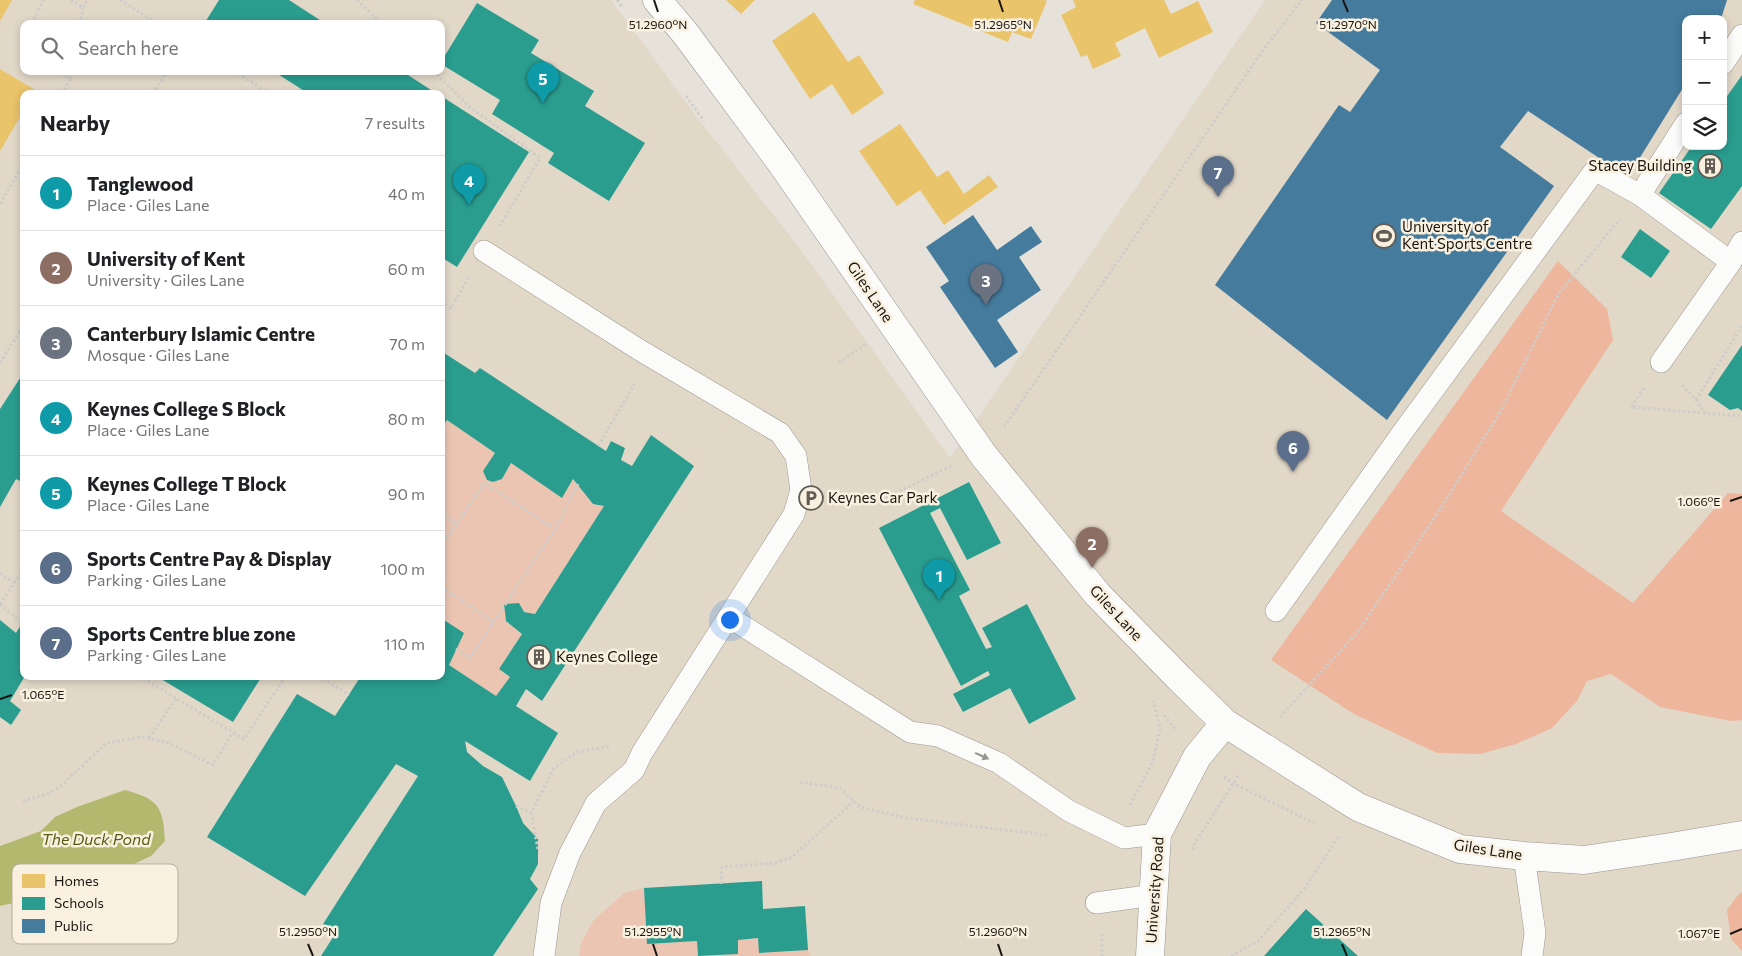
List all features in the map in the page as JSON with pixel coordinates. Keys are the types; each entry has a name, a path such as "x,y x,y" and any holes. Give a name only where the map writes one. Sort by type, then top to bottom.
{"street":[{"name":"Giles Lane","path":"657,0 686,33 782,164 984,456 1098,595 1225,723 1358,807 1460,848 1524,856 1584,860 1671,848 1742,835"},
{"name":"University Road","path":"1150,956 1157,834 1197,757 1225,723"}],"lane":[{"path":"1726,60 1742,35"},
{"path":"1640,195 1682,129"},
{"path":"1276,611 1402,433 1594,170 1640,195 1731,262"},
{"path":"1661,362 1731,262 1742,242"},
{"path":"484,251 638,349 780,433 796,456 801,490 794,514 642,753 634,770 596,803 570,853 550,903 544,956"},
{"path":"729,616 910,732 938,736 999,763 1069,811 1124,838 1157,834"},
{"path":"1524,856 1535,933 1532,956"},
{"path":"1096,903 1154,895"}],"path":[{"path":"34,20 43,0"},
{"path":"72,0 83,8"},
{"path":"81,20 87,0"},
{"path":"120,0 152,20"},
{"path":"357,0 378,20"},
{"path":"984,456 1261,53 1302,0"},
{"path":"64,75 70,79"},
{"path":"64,90 71,75"},
{"path":"155,90 165,75"},
{"path":"240,75 264,90"},
{"path":"437,75 471,108 540,158 451,308 445,304"},
{"path":"0,204 20,169"},
{"path":"1257,744 1357,633 1441,508 1499,414 1559,293 1640,195"},
{"path":"1696,400 1742,326"},
{"path":"0,363 20,330"},
{"path":"839,362 873,340"},
{"path":"1705,414 1696,400 1661,362 1631,407 1705,414 1742,416"},
{"path":"598,446 638,378"},
{"path":"861,494 888,497 954,464"},
{"path":"445,541 484,483 555,529"},
{"path":"456,649 470,658 555,529 578,484"},
{"path":"445,516 457,524"},
{"path":"0,573 14,583"},
{"path":"20,574 0,604 20,621"},
{"path":"445,590 494,622"},
{"path":"145,680 244,739 283,680"},
{"path":"325,680 349,695"},
{"path":"149,738 176,699"},
{"path":"1115,834 1153,761 1160,729 1152,699"},
{"path":"23,801 59,788 106,743 144,737 149,738 169,743 214,765 233,732"},
{"path":"800,782 840,788 860,807 906,818 1054,836"},
{"path":"1192,855 1194,846 1232,783 1322,826"},
{"path":"721,884 722,867 775,863 792,857 854,801"},
{"path":"516,806 531,813"},
{"path":"1231,956 1258,941 1304,889 1340,835 1331,831"}],"shaded area":[{"path":"0,0 611,0 700,121 804,254 950,458 1265,0 1742,0 1742,956 0,956"},
{"path":"1558,261 1607,309 1613,340 1501,511 1633,603 1728,493 1742,494 1742,720 1731,721 1660,707 1611,674 1587,681 1577,701 1552,728 1516,744 1480,754 1437,753 1354,714 1271,660"},
{"path":"447,420 495,453 483,471 488,480 493,482 502,479 511,463 562,498 573,479 593,504 604,506 535,614 524,612 519,603 504,604 506,621 522,634 499,669 510,677 496,696 449,665 445,642 445,423"},
{"path":"644,888 647,944 697,941 698,956 579,956 581,943 593,921 624,893"},
{"path":"1742,892 1742,951 1731,939 1727,910"},
{"path":"758,938 759,953 808,950 811,956 710,956 738,954 738,940"}],"water":[{"name":"The Duck Pond","path":"125,790 136,793 152,801 157,806 163,820 165,841 151,856 134,864 12,864 12,903 0,906 0,846 41,831 55,817"}],"building: Homes":[{"path":"0,0 12,0 0,21"},
{"path":"726,0 755,0 741,14"},
{"path":"915,0 1047,1 1031,39 1012,32 1008,42 913,4"},
{"path":"1073,0 1164,0 1171,14 1198,1 1213,32 1159,58 1145,28 1115,43 1121,56 1093,69 1087,55 1081,57 1061,15 1076,7"},
{"path":"814,12 848,62 859,55 884,93 852,115 832,84 810,99 772,41"},
{"path":"0,69 35,90 20,90 20,117 0,151"},
{"path":"900,124 937,177 948,170 964,194 989,175 998,187 944,225 920,190 897,206 859,151"}],"building: Schools":[{"path":"219,0 289,0 320,20 206,20"},
{"path":"477,3 539,40 531,53 594,91 585,106 645,143 609,201 548,163 554,153 492,114 500,100 445,66 445,55"},
{"path":"279,75 408,75 431,90 303,90"},
{"name":"Stacey Building","path":"1742,75 1742,186 1711,229 1659,193 1689,150 1727,150 1727,96"},
{"path":"445,99 529,152 457,267 445,260"},
{"path":"1640,229 1670,251 1651,278 1621,257"},
{"path":"1742,345 1742,411 1738,408 1730,410 1708,395"},
{"name":"Keynes College","path":"445,354 475,373 480,368 606,451 611,441 625,448 621,460 632,466 651,435 694,466 542,701 526,689 516,706 558,733 530,781 465,741 467,752 483,766 502,777 523,823 538,839 538,864 530,879 538,889 493,956 321,956 337,931 323,924 418,776 396,764 305,896 207,837 297,694 335,716 358,680 445,680 445,621 464,633 449,665 496,696 510,677 499,669 522,634 506,621 504,604 519,603 524,612 535,614 604,506 593,504 573,479 562,498 511,463 502,479 493,482 487,480 483,471 495,453 447,420 445,423"},
{"path":"20,378 20,481 16,479 0,507 0,409"},
{"path":"969,482 1001,543 967,560 940,508 930,513 970,590 959,596 986,649 992,647 982,628 1027,604 1076,699 1029,724 1010,688 963,712 953,694 990,675 988,671 961,686 879,528"},
{"path":"0,620 16,633 20,626 20,680 23,680 10,701 21,710 11,725 0,717"},
{"path":"163,680 259,680 233,722"},
{"path":"762,881 763,909 805,906 808,950 759,953 758,938 738,940 738,954 698,956 697,941 647,944 644,888"},
{"path":"1306,909 1358,956 1264,956"}],"building: Public":[{"name":"University of Kent Sports Centre","path":"1332,0 1727,0 1722,15 1682,15 1682,89 1628,177 1528,111 1500,147 1554,186 1387,420 1215,285 1339,105 1350,112 1380,70 1316,23"},
{"path":"973,215 997,250 1031,226 1042,242 1019,257 1041,290 997,320 1018,352 995,368 940,287 949,281 926,247"}],"place":[{"name":"Keynes College T Block","path":"543,103"},
{"name":"Stacey Building","path":"1710,166"},
{"name":"Sports Centre blue zone","path":"1218,197"},
{"name":"Keynes College S Block","path":"469,205"},
{"name":"University of Kent Sports Centre","path":"1384,236"},
{"name":"Canterbury Islamic Centre","path":"986,305"},
{"name":"Sports Centre Pay & Display","path":"1293,472"},
{"name":"Keynes Car Park","path":"811,498"},
{"name":"University of Kent","path":"1092,568"},
{"name":"Tanglewood","path":"939,600"},
{"name":"Keynes College","path":"539,657"}]}
